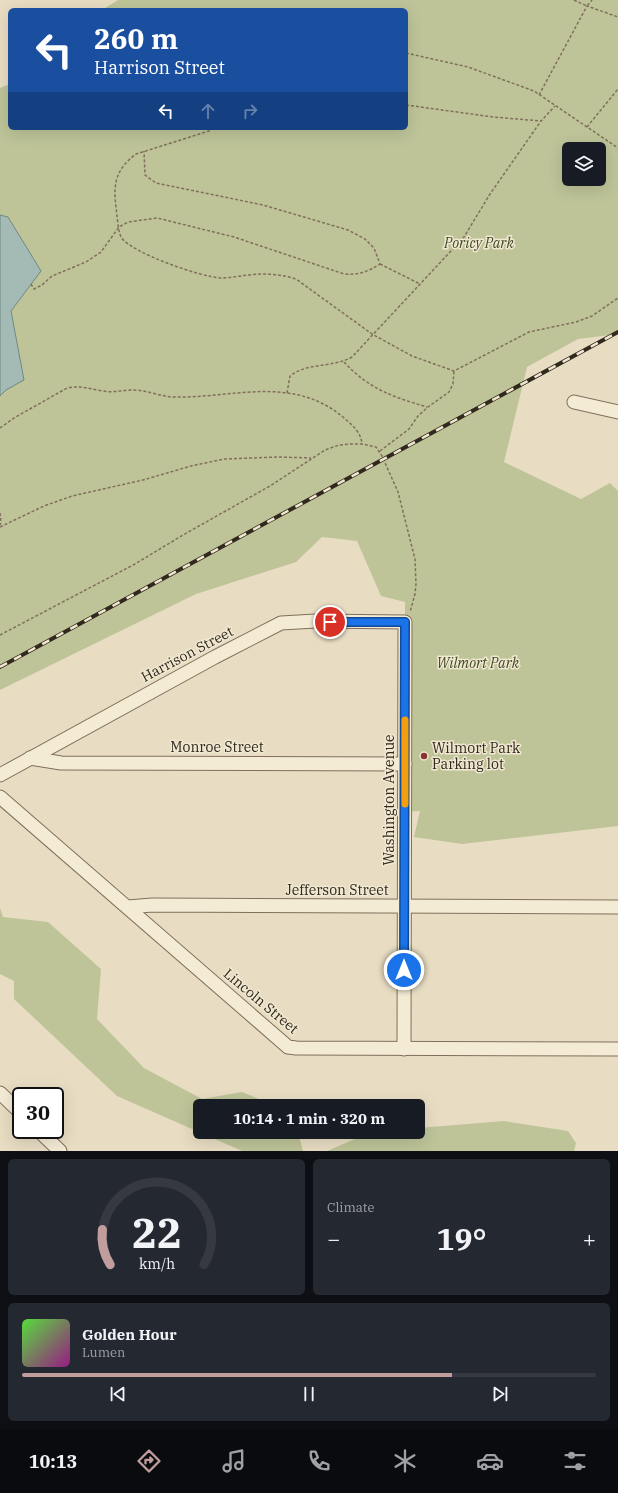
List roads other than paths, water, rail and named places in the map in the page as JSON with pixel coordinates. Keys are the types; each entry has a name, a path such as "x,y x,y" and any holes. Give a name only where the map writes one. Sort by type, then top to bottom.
{"street":[{"path":"574,402 618,412"},
{"name":"Harrison Street","path":"0,775 215,657 281,623 316,621 405,622"},
{"name":"Washington Avenue","path":"404,1049 405,622"},
{"name":"Monroe Street","path":"30,758 61,763 405,764"},
{"name":"Lincoln Street","path":"0,797 288,1047 404,1049 618,1049"},
{"name":"Jefferson Street","path":"128,907 152,905 618,907"},
{"path":"0,1093 12,1104"},
{"path":"47,1139 60,1151"}],"water":[{"path":"0,215 8,217 41,271 11,311 24,380 6,390 0,396"}],"railway":[{"path":"0,667 618,332"}],"place":[{"name":"Wilmort Park Parking lot","path":"424,756"}],"park label":[{"name":"Poricy Park","path":"479,243"},
{"name":"Wilmort Park","path":"478,663"}]}
